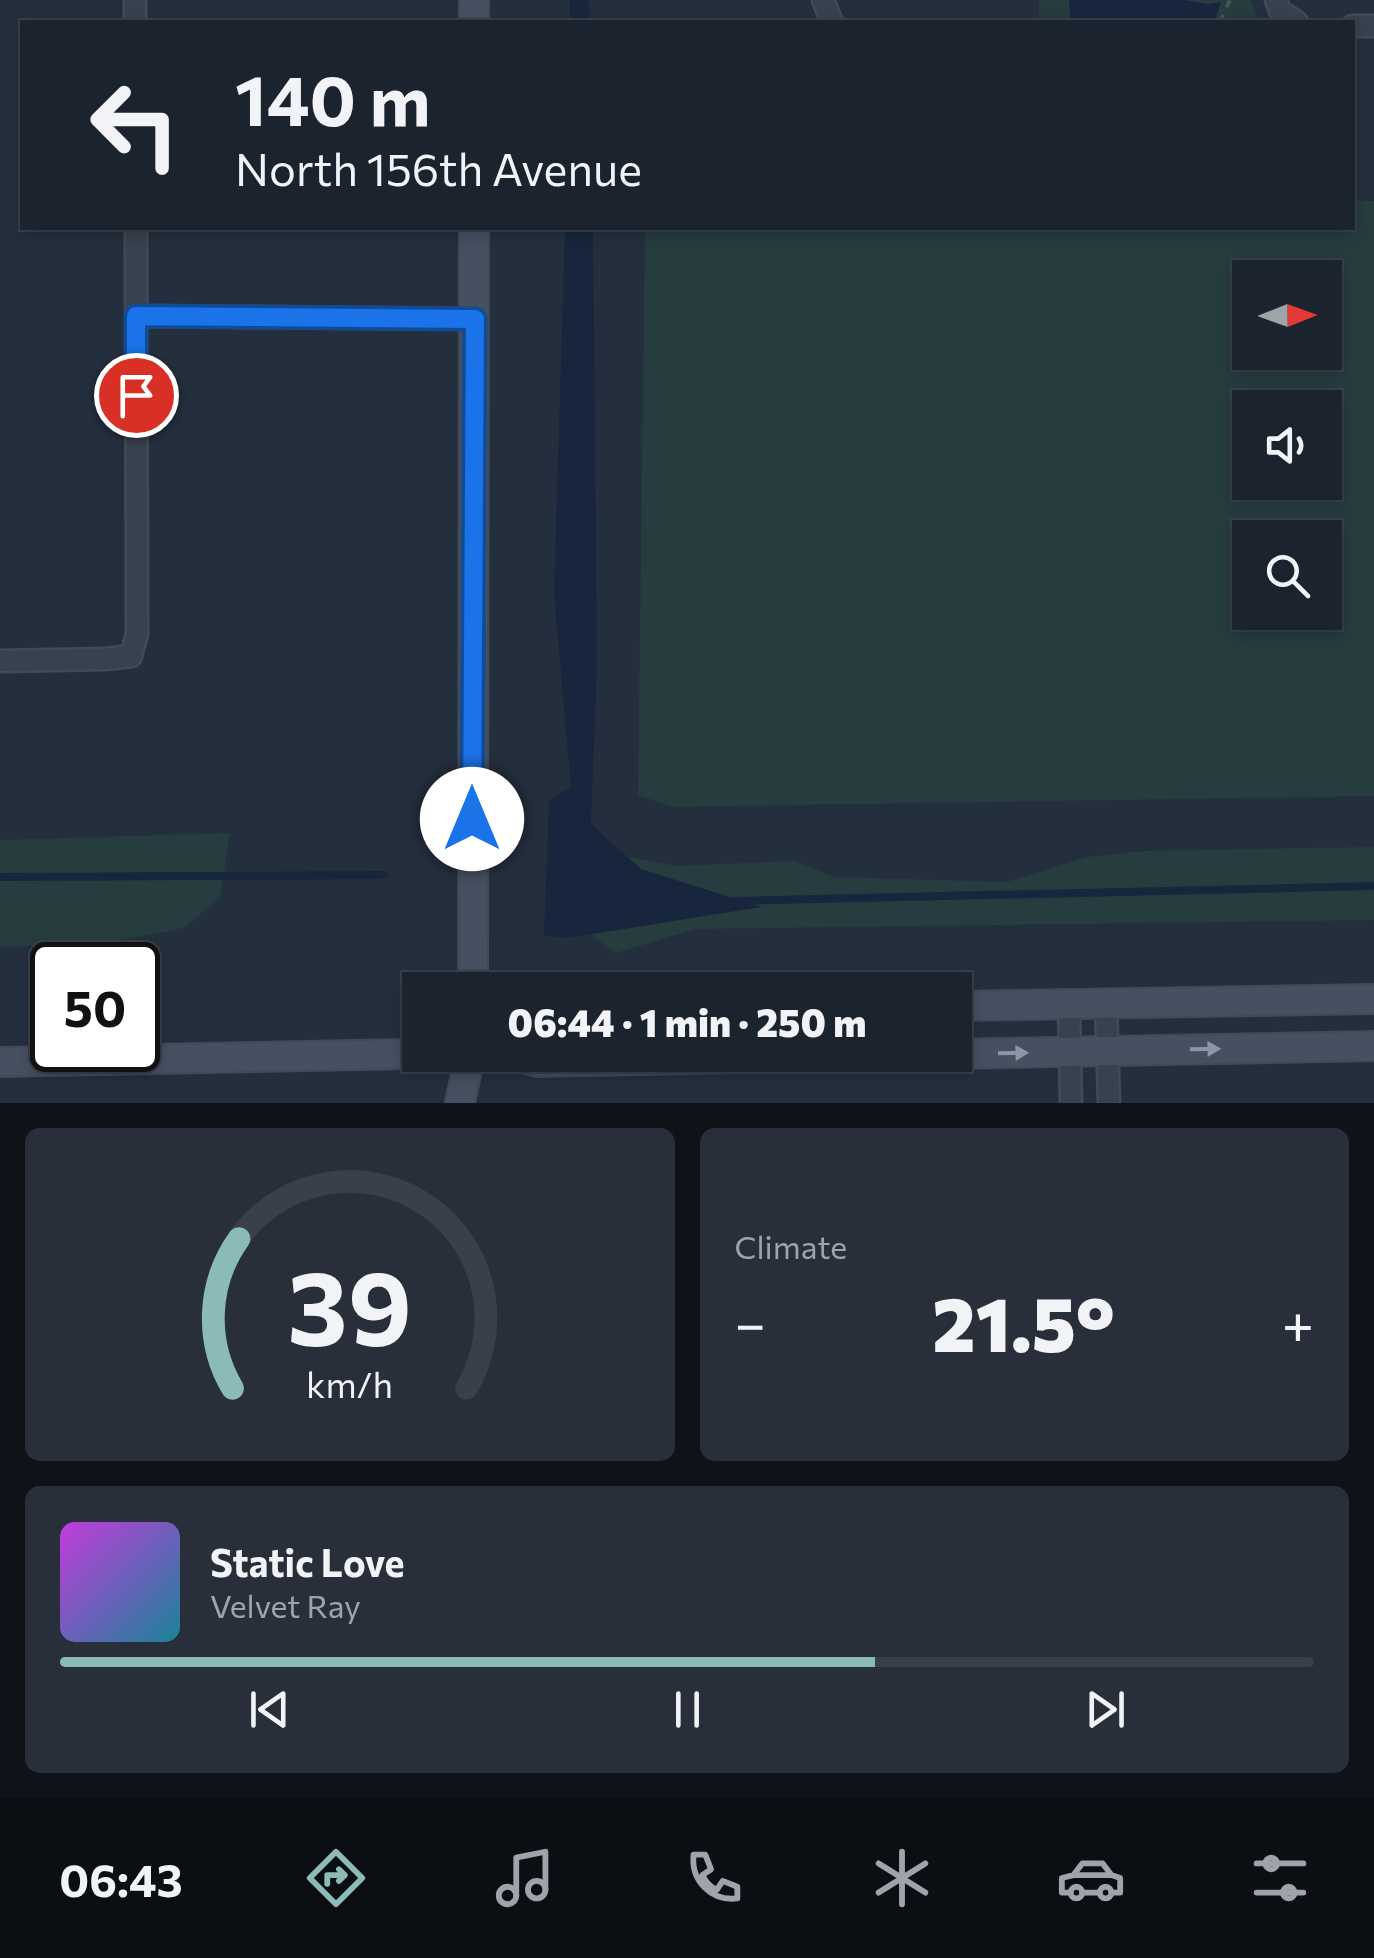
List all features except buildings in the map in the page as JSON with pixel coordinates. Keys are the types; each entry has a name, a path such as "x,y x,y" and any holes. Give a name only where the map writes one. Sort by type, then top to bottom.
{"main road":[{"path":"473,972 474,230"},
{"path":"972,1006 1374,1000"},
{"path":"972,1054 1374,1046"},
{"path":"0,1062 402,1054"},
{"path":"460,1103 466,1072"}],"street":[{"path":"0,661 131,656 137,634 136,230"},
{"path":"136,316 475,319"},
{"path":"1069,1006 1071,1103"},
{"path":"1106,1006 1108,1103"}],"green space":[{"path":"1039,0 1250,0 1259,20 1039,20"},
{"path":"1355,201 1374,201 1374,796 673,807 638,795 645,230 1355,230"},
{"path":"230,833 220,898 183,928 111,942 30,942 30,946 0,947 0,840"},
{"path":"1374,847 1374,920 695,929 616,953 572,920 594,851 676,866 794,861 834,877 1007,882 1087,857 1144,851"}],"water":[{"path":"570,0 589,0 590,20 570,20"},
{"path":"1069,0 1221,2 1215,20 1071,20"},
{"path":"565,230 593,230 597,664 591,824 641,869 761,907 568,938 544,936 549,801 571,787 554,594"}],"waterway":[{"path":"0,877 384,875"},
{"path":"734,901 1374,886"}],"route":[{"path":"136,395 136,316 475,319 472,819"}]}
